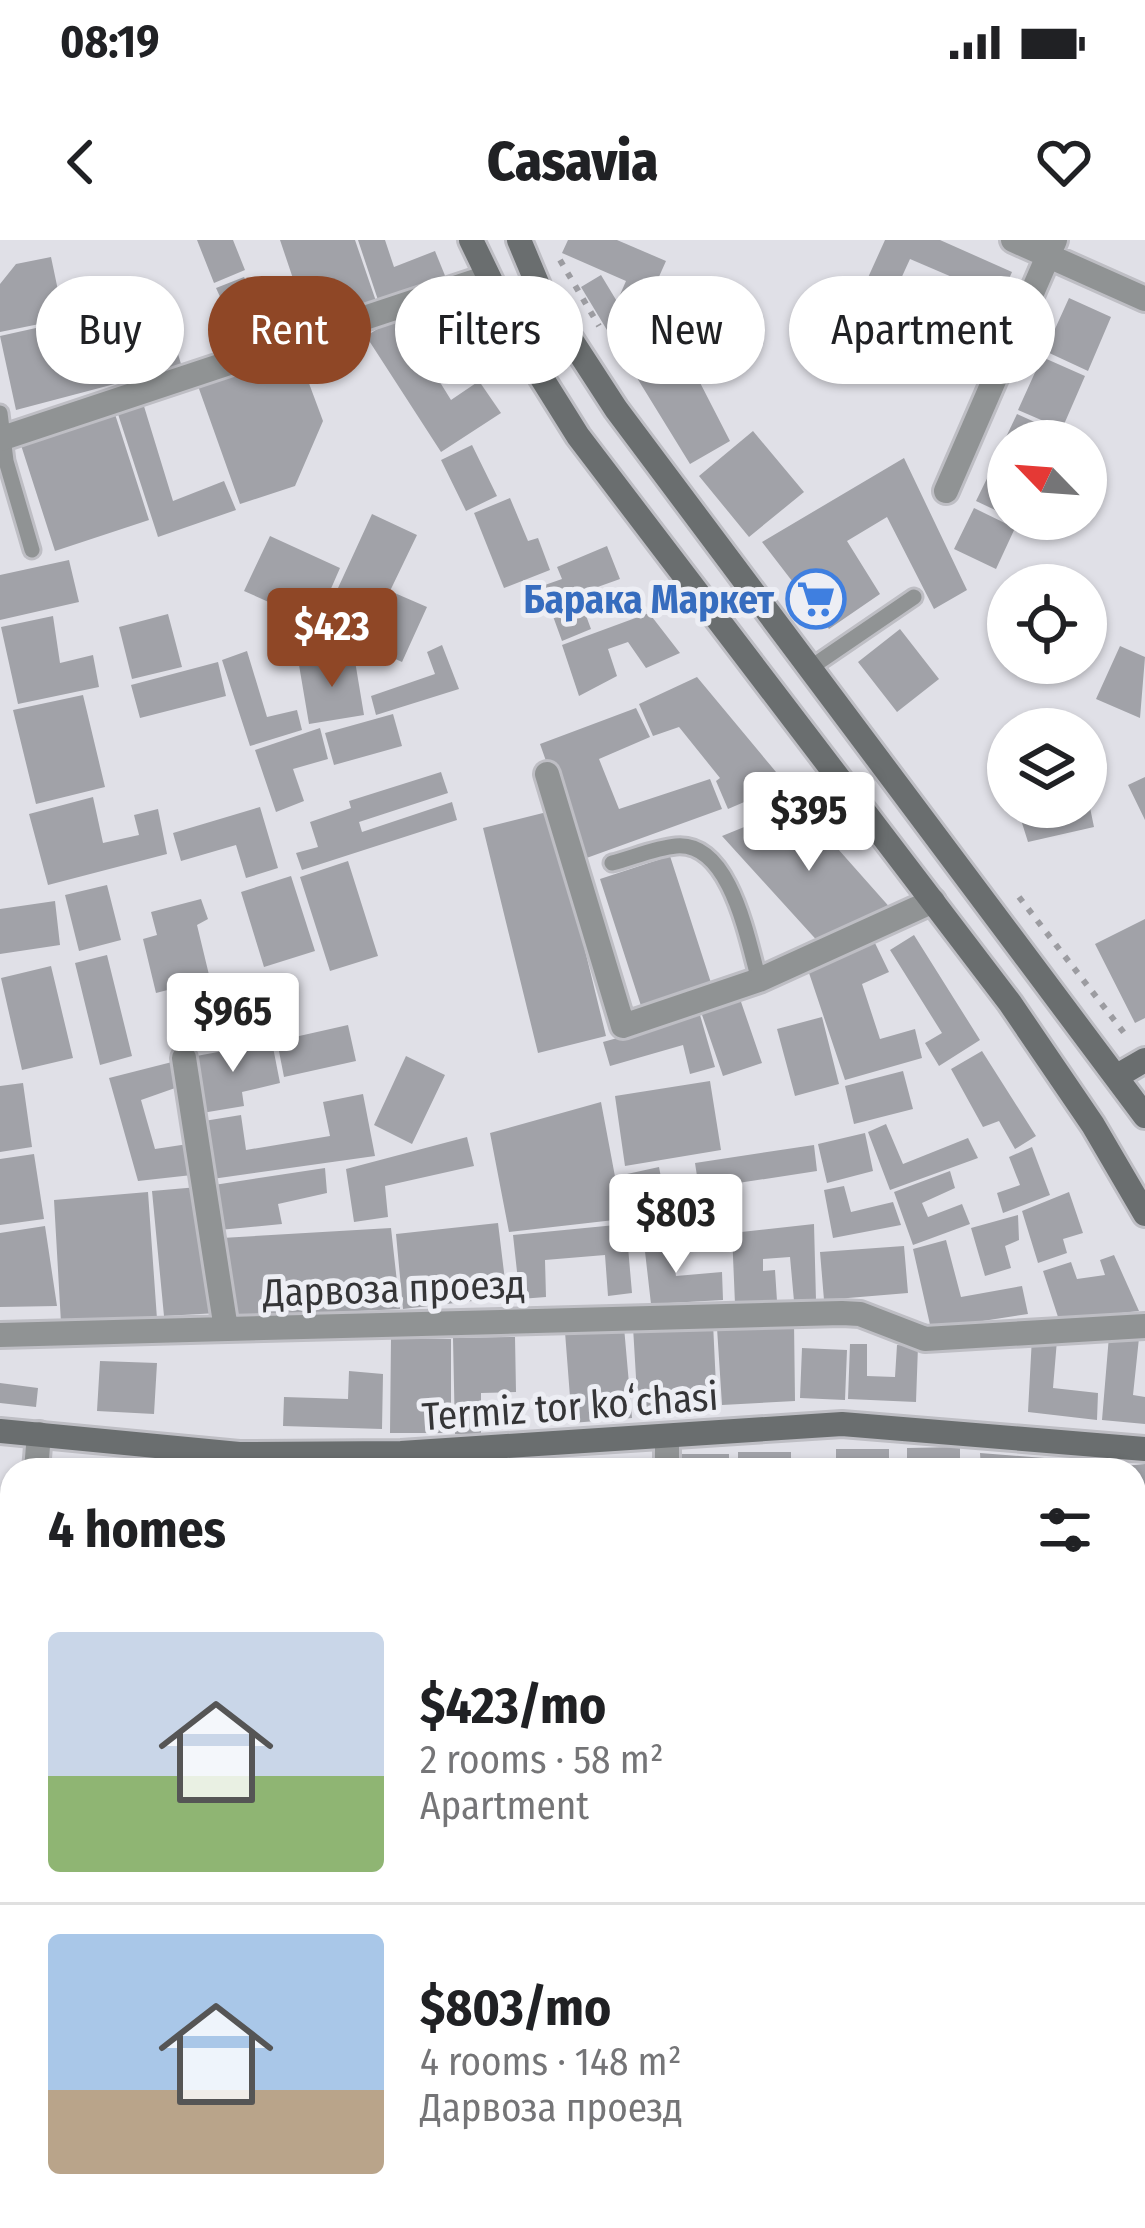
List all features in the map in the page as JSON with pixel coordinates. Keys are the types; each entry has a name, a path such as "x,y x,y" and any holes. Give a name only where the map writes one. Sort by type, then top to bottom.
{"main road":[{"path":"471,240 484,276"},
{"path":"519,240 542,295 616,409 1119,1075 1145,1116"},
{"path":"547,384 578,436 933,901 1093,1124 1145,1214"},
{"path":"1119,1075 1145,1060"},
{"name":"Termiz tor koʻchasi","path":"0,1431 183,1452 401,1453 842,1424 1145,1449"}],"street":[{"path":"1013,240 1052,248 1145,299"},
{"path":"946,491 1052,248"},
{"path":"1,429 395,311"},
{"path":"547,774 623,1026 759,980 933,901"},
{"path":"184,1058 226,1329"},
{"name":"Дарвоза проезд","path":"0,1335 842,1313 860,1314 926,1339 1145,1326"},
{"path":"37,1458 39,1434"},
{"path":"667,1436 667,1458"}],"lane":[{"path":"1,429 32,550"},
{"path":"810,668 914,597"},
{"path":"612,863 680,844 707,857 733,889 759,980"}],"building":[{"path":"197,240 233,240 245,270 211,276"},
{"path":"280,240 355,240 367,276 292,276"},
{"path":"358,240 385,240 394,267 435,251 445,276 395,276 395,304 381,309"},
{"path":"568,240 617,240 666,261 659,276 615,276 562,253"},
{"path":"885,240 940,240 1012,272 1010,276 950,276 910,259 902,276 869,276"},
{"path":"51,257 55,276 36,276 36,325 0,332 0,284 16,264"},
{"path":"601,275 607,285 607,330 583,290"},
{"path":"1069,298 1111,317 1088,371 1055,356 1055,329"},
{"path":"395,318 395,381 371,344 371,333"},
{"path":"36,328 36,384 115,384 16,410 0,336"},
{"path":"1055,363 1085,376 1066,420 1041,420 1018,410 1030,384 1055,384"},
{"path":"309,384 323,421 295,486 240,504 198,386"},
{"path":"397,384 441,384 451,400 481,384 501,413 441,452"},
{"path":"641,384 701,384 730,441 690,464"},
{"path":"143,403 173,501 224,481 236,510 158,537 117,411"},
{"path":"114,411 149,520 55,551 20,442"},
{"path":"753,431 804,492 749,537 699,476"},
{"path":"472,445 497,496 466,511 441,460"},
{"path":"904,458 967,590 934,609 887,517 847,541 880,594 829,629 762,542"},
{"path":"987,478 987,506 976,501"},
{"path":"510,498 528,541 538,538 550,570 504,588 474,513"},
{"path":"974,508 987,514 987,540 1009,540 998,564 987,565 954,549"},
{"path":"372,514 417,535 390,591 427,607 402,662 321,625"},
{"path":"270,536 340,568 316,623 244,591"},
{"path":"607,546 620,579 578,594 591,629 562,641 542,586 562,579 557,567"},
{"path":"69,560 79,602 0,620 0,575"},
{"path":"649,613 680,653 646,668 628,642 608,649 617,676 579,696 562,645"},
{"path":"168,614 182,667 132,679 119,627"},
{"path":"53,616 60,663 93,655 99,687 18,704 1,627"},
{"path":"900,629 939,679 897,712 858,662"},
{"path":"442,645 459,689 376,715 371,696 435,674 427,652"},
{"path":"1120,646 1145,657 1140,718 1096,699 1107,684"},
{"path":"247,651 267,717 297,710 302,730 250,746 222,660"},
{"path":"354,655 364,715 309,724 299,665"},
{"path":"218,662 226,696 140,718 131,685"},
{"path":"697,677 786,784 728,809 716,781 720,778 679,727 653,736 639,704"},
{"path":"83,695 105,787 36,804 13,710"},
{"path":"636,708 650,737 599,759 619,809 710,779 722,809 581,860 540,744"},
{"path":"393,714 402,746 334,765 325,733"},
{"path":"320,728 328,759 293,769 304,801 276,812 255,750"},
{"path":"441,772 448,793 359,822 362,832 452,802 457,820 302,870 296,853 318,847 310,822 351,808 349,801"},
{"path":"1145,777 1145,820 1128,785"},
{"path":"93,797 103,843 139,835 134,815 158,809 167,854 48,885 29,814"},
{"path":"799,805 893,911 822,946 722,836"},
{"path":"260,807 278,868 246,878 236,845 181,861 173,833"},
{"path":"551,811 606,1036 538,1053 483,828"},
{"path":"1024,828 1090,828 1028,842"},
{"path":"670,856 713,989 643,1012 600,879"},
{"path":"348,861 378,956 330,971 300,877"},
{"path":"291,876 315,951 264,967 241,892"},
{"path":"107,885 121,940 79,951 65,895"},
{"path":"201,899 208,919 197,925 210,979 156,993 143,939 157,935 151,912"},
{"path":"55,901 60,945 0,954 0,909"},
{"path":"1145,919 1145,1018 1135,1023 1095,944"},
{"path":"914,935 980,1040 939,1066 925,1043 942,1033 890,950"},
{"path":"874,941 889,972 862,984 880,1039 915,1029 922,1058 845,1080 808,970"},
{"path":"107,955 132,1056 100,1065 75,963"},
{"path":"51,966 73,1058 22,1070 1,978"},
{"path":"739,996 762,1063 723,1076 700,1009"},
{"path":"700,1015 715,1067 690,1074 683,1045 610,1066 603,1042"},
{"path":"822,1017 839,1084 795,1096 777,1029"},
{"path":"348,1025 356,1061 284,1077 277,1041"},
{"path":"272,1042 280,1083 242,1092 244,1106 202,1113 191,1057"},
{"path":"982,1051 1036,1136 1015,1149 999,1121 983,1127 951,1069"},
{"path":"406,1056 445,1075 412,1144 374,1125"},
{"path":"172,1062 178,1087 141,1100 155,1149 188,1144 192,1175 138,1181 109,1078"},
{"path":"903,1071 913,1109 854,1124 845,1086"},
{"path":"710,1081 721,1150 625,1166 615,1096"},
{"path":"23,1083 32,1147 0,1152 0,1086"},
{"path":"363,1094 375,1156 212,1179 204,1121 241,1115 246,1150 330,1136 323,1102"},
{"path":"601,1102 623,1219 509,1232 490,1133"},
{"path":"886,1124 903,1164 968,1138 978,1158 890,1190 868,1132"},
{"path":"865,1133 873,1171 827,1183 818,1144"},
{"path":"467,1137 474,1166 385,1186 388,1217 354,1222 346,1169"},
{"path":"814,1145 817,1171 699,1189 695,1163"},
{"path":"1032,1147 1050,1195 1003,1213 997,1193 1020,1185 1009,1157"},
{"path":"34,1154 44,1219 0,1225 0,1159"},
{"path":"659,1167 670,1224 639,1230 627,1174"},
{"path":"325,1168 327,1193 278,1204 282,1224 219,1230 214,1185"},
{"path":"950,1171 955,1188 922,1203 928,1217 962,1204 970,1224 913,1245 894,1192"},
{"path":"844,1186 851,1212 893,1202 901,1225 833,1238 824,1190"},
{"path":"198,1187 218,1313 164,1316 152,1191"},
{"path":"148,1192 157,1319 61,1323 54,1200"},
{"path":"1069,1192 1083,1233 1063,1239 1067,1253 1038,1263 1022,1211"},
{"path":"1018,1215 1019,1240 1005,1246 1011,1268 985,1276 971,1228"},
{"path":"498,1223 507,1297 403,1309 396,1234"},
{"path":"626,1224 632,1293 608,1296 605,1255 545,1260 546,1297 520,1299 513,1235"},
{"path":"814,1224 816,1300 794,1301 790,1257 763,1259 763,1271 775,1270 777,1301 735,1304 732,1233"},
{"path":"45,1226 57,1306 0,1307 0,1233"},
{"path":"391,1228 400,1309 232,1317 222,1238"},
{"path":"670,1231 676,1276 722,1272 723,1300 651,1304 643,1234"},
{"path":"946,1240 961,1297 1022,1286 1028,1314 931,1329 913,1249"},
{"path":"904,1246 908,1293 824,1300 820,1252"},
{"path":"1114,1255 1139,1311 1059,1320 1043,1271 1071,1262 1077,1279 1105,1275 1100,1260"},
{"path":"794,1322 795,1401 722,1405 717,1328"},
{"path":"713,1323 717,1407 638,1411 633,1327"},
{"path":"624,1327 632,1418 572,1423 565,1332"},
{"path":"1109,1336 1139,1338 1133,1395 1145,1397 1145,1424 1102,1420"},
{"path":"515,1337 516,1392 481,1393 481,1434 455,1434 453,1338"},
{"path":"1032,1337 1057,1340 1053,1388 1098,1393 1097,1420 1028,1412"},
{"path":"391,1338 451,1339 451,1433 390,1433"},
{"path":"850,1344 867,1344 867,1376 895,1377 897,1345 918,1346 916,1402 848,1399"},
{"path":"802,1348 847,1350 845,1400 800,1398"},
{"path":"100,1361 157,1363 154,1414 97,1411"},
{"path":"349,1371 383,1374 382,1429 283,1426 284,1397 348,1399"},
{"path":"0,1383 38,1388 36,1407 0,1403"},
{"path":"960,1447 960,1458 907,1458 907,1448"},
{"path":"836,1449 889,1449 889,1458 836,1458"},
{"path":"738,1452 791,1452 791,1458 738,1458"},
{"path":"980,1453 1044,1458 980,1458"},
{"path":"677,1454 729,1454 729,1458 677,1458"}],"place":[{"name":"Барака Маркет","path":"816,599"}]}
